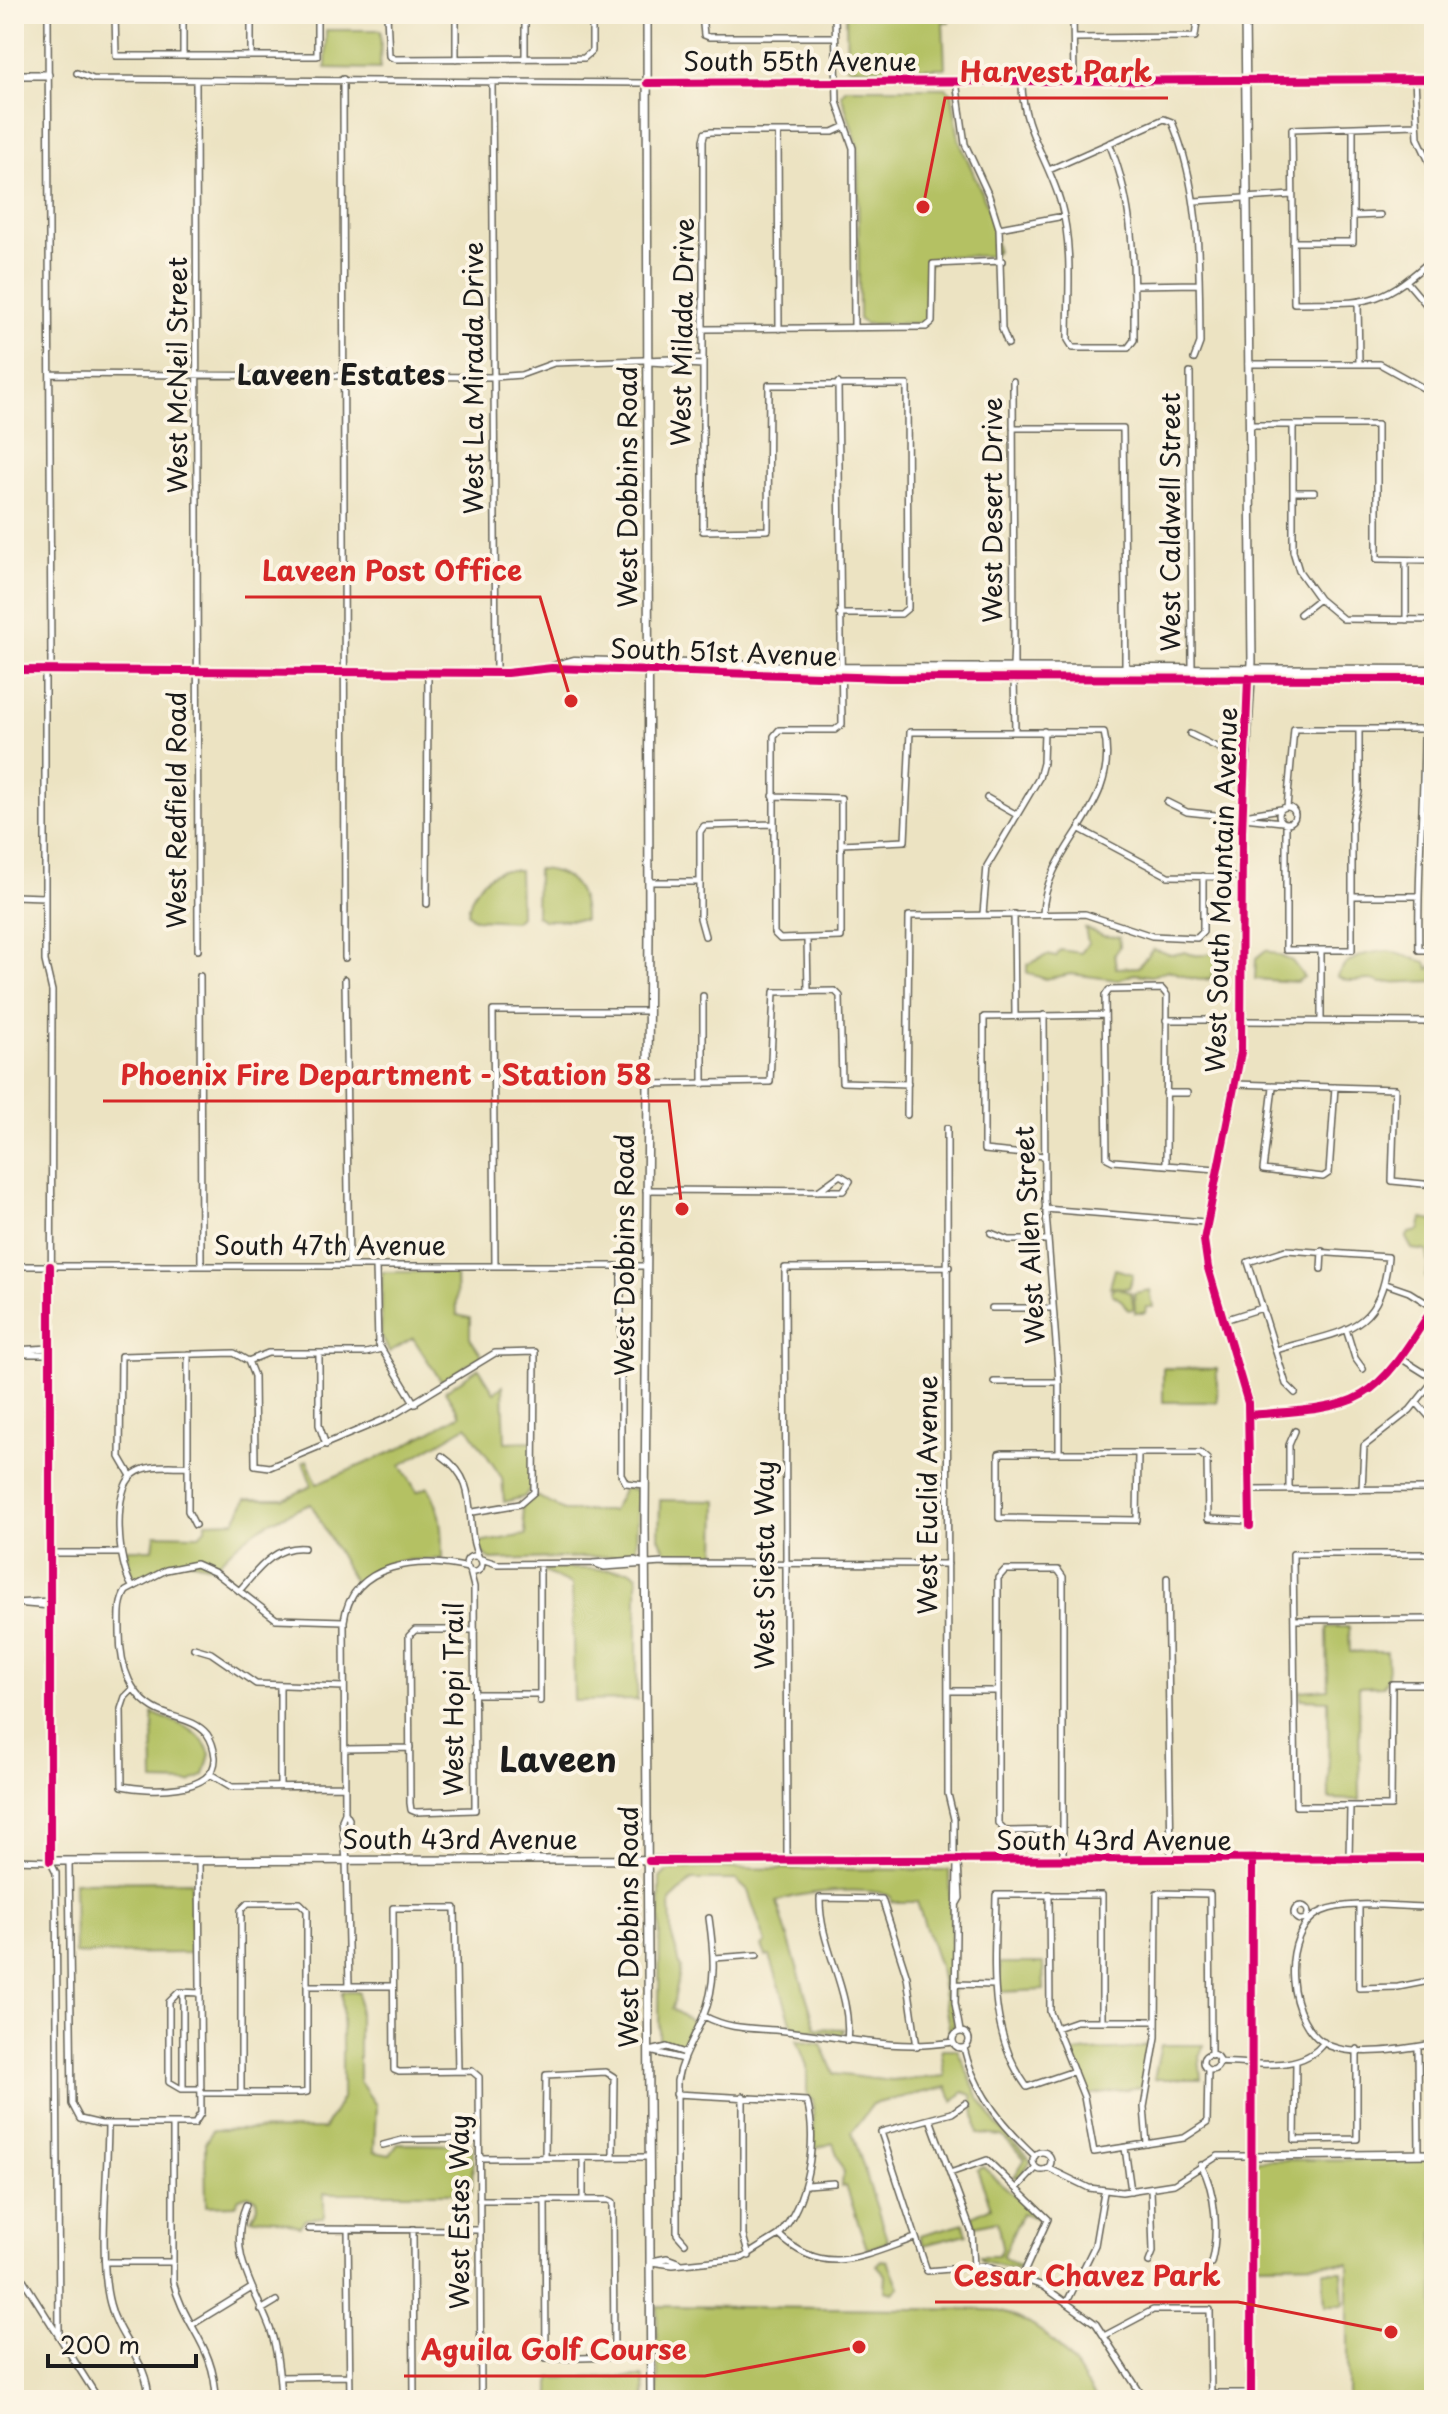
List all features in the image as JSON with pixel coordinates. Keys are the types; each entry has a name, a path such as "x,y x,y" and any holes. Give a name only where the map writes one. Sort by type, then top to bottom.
{"main road":[{"name":"South 51st Avenue","path":"14,670 496,673 552,668 565,661 737,672 1250,674 1434,670"},
{"name":"South 51st Avenue","path":"648,666 780,665 841,672"},
{"path":"737,672 744,668 780,665"},
{"name":"South 51st Avenue","path":"1126,674 1192,670 1434,679"}],"street":[{"path":"48,14 50,374 44,897 45,961 52,991 50,1861 56,1873 59,2334"},
{"path":"115,14 116,56 317,56 317,14"},
{"path":"183,14 183,56"},
{"path":"251,14 251,56"},
{"path":"387,14 389,56 456,59 590,56 592,14"},
{"path":"456,14 456,59"},
{"path":"525,14 525,59"},
{"name":"West Dobbins Road","path":"647,14 649,882 645,1564 651,2400"},
{"path":"702,14 704,35 835,37"},
{"path":"835,14 835,81 844,127 853,148 854,328"},
{"path":"1073,14 1074,81"},
{"path":"1074,38 1197,37 1198,14"},
{"name":"West South Mountain Avenue","path":"1245,14 1250,674 1243,815 1242,1021 1235,1084 1205,1222 1205,1253 1245,1388 1249,1415 1250,1523"},
{"name":"South 55th Avenue","path":"77,73 93,79 343,79 492,83 1434,79"},
{"path":"14,75 48,75"},
{"path":"343,79 345,958"},
{"path":"1415,79 1416,125 1424,155 1434,172"},
{"name":"West McNeil Street","path":"196,80 197,670"},
{"path":"956,81 965,144 989,196 999,228 1002,329 1008,344"},
{"path":"1022,81 1026,121 1049,170 1064,216 1070,345 1128,348 1132,345 1134,285 1129,208 1109,143"},
{"name":"West La Mirada Drive","path":"492,83 496,673"},
{"path":"1049,170 1168,119 1181,146 1195,201 1200,343 1194,359"},
{"path":"1416,125 1292,129 1294,303 1358,302 1392,293 1434,257"},
{"path":"779,329 778,132 833,132 844,127"},
{"path":"1293,242 1353,242 1353,128"},
{"name":"West Milada Drive","path":"778,132 705,133 703,531 768,530 769,385 838,383"},
{"path":"1195,201 1292,195"},
{"path":"1353,216 1380,215"},
{"path":"999,228 1064,216"},
{"path":"705,329 930,326 933,264 1002,261"},
{"path":"1407,282 1434,314"},
{"path":"1134,285 1199,284"},
{"path":"1358,302 1359,363"},
{"path":"50,374 494,377 521,375 554,363 703,362"},
{"path":"1248,364 1359,363 1391,367 1434,394"},
{"name":"West Caldwell Street","path":"1190,373 1192,670"},
{"name":"West Desert Drive","path":"1013,381 1015,731"},
{"path":"773,796 841,798 841,937 775,937 773,796 775,732 839,728 838,383 907,385 907,612 839,614"},
{"path":"1250,425 1377,425 1377,559 1434,560"},
{"path":"1293,425 1295,562 1319,599 1343,619 1434,620"},
{"path":"1013,428 1123,428 1126,674"},
{"path":"1293,492 1314,492"},
{"path":"1406,560 1406,620"},
{"path":"1300,614 1319,599"},
{"name":"West Redfield Road","path":"197,670 198,950"},
{"path":"427,904 428,672"},
{"path":"1359,729 1359,792 1352,821 1352,950 1286,950 1284,822 1279,814 1284,808 1294,729 1359,729 1424,729 1424,813 1418,849 1419,950 1434,950"},
{"path":"983,914 984,875 1042,770 1044,731"},
{"path":"841,844 905,841 910,732 1104,732 1104,784 1047,884 1043,914"},
{"path":"1190,734 1223,750 1248,753"},
{"path":"987,798 1017,815"},
{"path":"1167,802 1187,812 1243,815 1284,822 1293,821 1295,814 1284,808 1243,815"},
{"path":"1424,813 1434,813"},
{"path":"705,936 700,918 700,832 704,826 774,824"},
{"path":"1080,829 1152,871 1168,876 1242,877"},
{"path":"907,1115 909,916 1093,915 1165,938 1201,936 1203,876"},
{"path":"649,882 700,882"},
{"path":"14,896 44,897"},
{"path":"1353,896 1418,896"},
{"path":"1014,914 1015,1015"},
{"path":"807,939 808,991"},
{"path":"1321,950 1321,1021"},
{"path":"200,976 201,1265"},
{"path":"345,979 349,1266"},
{"path":"646,1084 770,1082 774,992 808,991 839,993 842,1082 908,1084"},
{"path":"1166,1165 1165,991 1106,992 1107,1158 1166,1165 1217,1169"},
{"path":"703,996 703,1084"},
{"path":"495,1266 493,1011 647,1011"},
{"name":"West Allen Street","path":"1044,1015 1045,1209 1059,1382 1059,1453"},
{"path":"1044,1156 984,1150 984,1017 1105,1015"},
{"path":"1166,1020 1210,1020"},
{"path":"1242,1021 1434,1022"},
{"path":"1235,1084 1395,1089 1392,1181 1434,1185"},
{"path":"1273,1087 1263,1170 1327,1176 1335,1087"},
{"path":"1166,1093 1187,1093"},
{"name":"West Euclid Avenue","path":"947,1128 948,1794 954,1819 960,1898 956,1906 955,1984 960,2031 969,2036 964,2048 987,2102 1004,2125 1035,2156 1048,2155 1048,2168"},
{"path":"645,1190 818,1191 843,1191 850,1181 844,1176 837,1176 818,1191"},
{"path":"1045,1209 1205,1222"},
{"path":"991,1233 1008,1240 1048,1240"},
{"path":"1276,1350 1346,1329 1370,1314 1380,1302 1386,1284 1388,1257 1286,1250 1248,1262 1286,1384 1295,1393"},
{"path":"1321,1269 1322,1251"},
{"name":"South 47th Avenue","path":"14,1266 645,1266"},
{"path":"376,1266 377,1336 381,1349 415,1404"},
{"path":"621,1266 621,1474 626,1483 645,1485"},
{"name":"West Siesta Way","path":"787,1862 785,1268 949,1267"},
{"path":"1249,1415 1314,1411 1348,1403 1384,1380 1402,1359 1434,1307 1409,1292 1386,1284"},
{"path":"992,1308 1053,1308"},
{"path":"1224,1320 1262,1308"},
{"path":"1346,1329 1355,1358 1363,1369"},
{"path":"248,1361 268,1353 371,1353 381,1349"},
{"path":"14,1352 50,1351"},
{"path":"131,1476 120,1457 121,1356 234,1353 248,1361 254,1376 255,1465 281,1465 415,1404 495,1353 535,1352 537,1481 529,1498 520,1504 473,1512"},
{"path":"319,1353 319,1418 326,1445"},
{"path":"188,1354 188,1511 195,1525"},
{"path":"1362,1490 1364,1446 1417,1403 1434,1379 1402,1359"},
{"path":"994,1382 1059,1382"},
{"path":"1417,1403 1434,1422"},
{"path":"1289,1490 1289,1445 1295,1431"},
{"path":"1138,1453 1137,1520 999,1518 999,1454 1059,1453 1138,1453 1206,1454 1208,1519 1250,1523"},
{"name":"West Hopi Trail","path":"442,1456 453,1464 462,1478 473,1512 474,1542 480,1558 474,1587"},
{"path":"132,1586 122,1567 120,1500 131,1476 149,1467 188,1466"},
{"path":"1250,1490 1434,1489"},
{"name":"West Hopi Trail","path":"410,1748 411,1810 475,1810 474,1587 469,1569 474,1542"},
{"path":"239,1591 273,1556 286,1548 304,1548"},
{"path":"50,1553 121,1553"},
{"path":"1434,1554 1293,1554 1296,1806 1391,1806 1392,1684 1434,1684"},
{"path":"454,1565 469,1558 497,1564"},
{"path":"479,1570 497,1564 593,1563 604,1567 645,1564 948,1564"},
{"path":"133,1689 125,1697 121,1709 122,1786 190,1787 210,1774 215,1763 214,1748 202,1729 160,1711 133,1689 120,1655 122,1596 132,1586 174,1567 196,1564 211,1569 264,1613 285,1622 344,1621"},
{"path":"475,1694 540,1697 540,1564"},
{"path":"349,1986 342,1820 345,1813 344,1621 349,1603 365,1580 386,1568 454,1565 469,1569"},
{"name":"West Hopi Trail","path":"469,1569 479,1570"},
{"path":"1063,1830 1001,1829 998,1691 998,1578 1001,1572 1062,1573 1063,1830 1063,1861"},
{"path":"1167,1578 1171,1861"},
{"path":"31,1603 50,1603"},
{"path":"1294,1620 1434,1619"},
{"path":"345,1749 410,1748 411,1631 475,1630"},
{"path":"194,1648 211,1653 251,1682 280,1687 344,1687"},
{"path":"280,1687 280,1786"},
{"path":"948,1691 998,1691"},
{"path":"210,1774 232,1787 345,1786"},
{"path":"1349,1858 1350,1808"},
{"path":"1428,1907 1433,1899 1433,1858"},
{"name":"South 43rd Avenue","path":"14,1860 955,1862 1433,1858"},
{"path":"1104,2336 1153,2310 1210,2310 1211,2396 1251,2396 1252,1860"},
{"path":"69,1861 70,2097 80,2119 108,2124 194,2124 199,2121 201,2091 199,1861"},
{"path":"1147,2144 1144,2107 1156,2021 1157,1893 1210,1894 1211,2055 1218,2062 1296,2061 1312,2056 1324,2042"},
{"path":"1049,1894 1049,1996 1056,2028 1089,2119 1094,2152 1184,2138 1207,2123 1208,2070 1204,2060 1211,2055"},
{"path":"1074,2071 1027,2087 1007,2050 994,1985 996,1895 1102,1895 1102,2021"},
{"path":"847,2041 849,2023 845,2001 826,1941 820,1898 882,1899 907,1977 917,2047"},
{"path":"200,1993 183,1992 170,1999 169,2082 183,2089 201,2091 241,2093 307,2092 306,1905 243,1905 241,2093"},
{"path":"1359,1907 1359,1988 1398,1987 1434,1980"},
{"path":"1428,1907 1329,1909 1306,1920 1296,1943 1295,1998 1308,2028 1324,2042 1357,2049 1434,2044"},
{"path":"1428,1907 1434,1915"},
{"path":"393,1908 455,1908 458,2071 394,2070 392,1986 393,1908"},
{"path":"685,2243 677,2234 676,2094 684,2056 704,2016 713,1983 714,1958 709,1918"},
{"path":"714,1958 757,1955"},
{"path":"955,1984 994,1985"},
{"path":"307,1986 392,1986"},
{"path":"183,1992 183,2089"},
{"path":"704,2016 732,2029 776,2030 847,2041 917,2047 953,2042 964,2048"},
{"path":"1056,2028 1076,2021 1156,2021"},
{"path":"953,2042 954,2035 960,2031"},
{"path":"650,2051 667,2047 684,2056"},
{"path":"1418,2047 1419,2154"},
{"path":"1296,2061 1295,2140 1357,2139 1357,2049"},
{"path":"1208,2070 1215,2069 1218,2062"},
{"name":"West Estes Way","path":"458,2071 477,2073 481,2400"},
{"path":"545,2158 546,2075 611,2073 613,2157"},
{"path":"651,2262 660,2265 749,2256 779,2235 795,2215 806,2185 807,2101 676,2094"},
{"path":"743,2096 743,2236 749,2256"},
{"path":"966,2103 952,2113 881,2132 927,2271 974,2266 1022,2277 1067,2302 1089,2318 1104,2336 1145,2400"},
{"path":"930,2119 972,2233 974,2266"},
{"path":"108,2124 107,2291 113,2316 147,2375 149,2400"},
{"path":"173,2124 172,2262 176,2297 193,2324 213,2367 216,2400"},
{"path":"383,2145 402,2140 479,2139"},
{"path":"1125,2148 1131,2191"},
{"path":"1017,2188 1036,2168 1048,2168 1073,2182 1104,2192 1174,2184 1218,2156 1434,2154"},
{"path":"1035,2156 1036,2168"},
{"path":"479,2158 650,2157"},
{"path":"583,2158 583,2200"},
{"path":"950,2173 987,2160 1048,2219 1022,2277"},
{"path":"1201,2165 1209,2180 1213,2200 1211,2263"},
{"path":"806,2185 834,2183"},
{"path":"1149,2262 1153,2252 1151,2188"},
{"path":"1067,2302 1095,2245 1104,2192"},
{"path":"479,2200 545,2200 583,2200 613,2202 614,2357 546,2359 545,2200"},
{"path":"246,2205 241,2217 242,2261 250,2289 271,2333 280,2377 281,2400"},
{"path":"309,2229 479,2230"},
{"path":"348,2229 350,2400"},
{"path":"413,2229 414,2400"},
{"path":"779,2235 799,2252 834,2262 858,2258 915,2238"},
{"path":"107,2262 172,2262"},
{"path":"14,2265 99,2400"},
{"path":"193,2324 250,2289"},
{"path":"261,2310 276,2301"},
{"path":"280,2377 348,2376"}],"green space":[{"path":"846,14 949,14 949,22 943,22 945,68 850,68 847,66"},
{"path":"326,30 381,30 380,69 326,68"},
{"path":"846,88 946,88 952,93 959,140 989,209 997,250 992,256 938,256 927,267 925,323 865,324 859,319 858,146 841,94"},
{"path":"537,869 558,873 573,883 581,899 584,920 543,920 536,915"},
{"path":"501,870 519,870 520,916 515,921 475,919 468,914 474,893 482,882"},
{"path":"1085,928 1103,936 1119,937 1120,946 1114,954 1116,968 1138,967 1153,949 1171,955 1185,952 1204,955 1223,948 1226,951 1210,979 1204,980 1168,970 1152,976 1134,974 1118,980 1071,974 1045,979 1027,973 1027,965 1047,955 1056,957 1060,950 1081,953 1088,943"},
{"path":"1266,950 1292,961 1304,977 1296,982 1255,979 1256,958"},
{"path":"1389,951 1426,962 1429,969 1434,964 1434,981 1380,983 1348,981 1337,976 1346,964 1358,957"},
{"path":"1422,1219 1434,1221 1434,1281 1429,1283 1425,1277 1429,1265 1427,1251 1412,1249 1406,1238 1409,1233 1419,1231"},
{"path":"1115,1269 1133,1274 1129,1288 1110,1287"},
{"path":"382,1272 456,1272 457,1315 470,1318 470,1338 482,1356 441,1381 413,1338 389,1352 381,1335"},
{"path":"1117,1287 1131,1293 1134,1309 1128,1310 1112,1294 1111,1290"},
{"path":"1150,1290 1153,1307 1146,1307 1145,1313 1135,1313 1134,1293"},
{"path":"479,1368 494,1392 503,1386 505,1442 532,1441 532,1486 524,1497 504,1502 502,1478 467,1426 401,1465 417,1492 428,1487 433,1495 440,1522 442,1559 406,1560 384,1565 355,1584 311,1504 258,1529 236,1545 215,1567 184,1560 132,1579 126,1549 153,1549 155,1534 199,1535 206,1529 206,1522 235,1521 246,1499 284,1499 312,1486 303,1462 307,1460 317,1484 399,1449 460,1415 445,1391"},
{"path":"1163,1368 1217,1369 1217,1402 1163,1402"},
{"path":"624,1488 634,1489 638,1494 636,1547 628,1556 491,1560 479,1549 478,1543 526,1535 522,1507 537,1496 564,1511 612,1511"},
{"path":"660,1500 717,1501 716,1557 667,1556 659,1537"},
{"path":"549,1568 631,1570 637,1575 637,1700 574,1701 572,1585 544,1572"},
{"path":"1327,1627 1349,1627 1350,1652 1387,1652 1388,1677 1383,1686 1359,1687 1360,1800 1329,1799 1328,1700 1301,1699 1300,1691 1328,1689"},
{"path":"153,1713 200,1737 210,1754 204,1775 190,1783 154,1782"},
{"path":"691,1868 949,1870 954,2028 950,2034 939,1967 917,1902 891,1902 891,1897 867,1891 834,1891 800,1895 777,1902 816,2028 844,2029 842,2035 793,2028 770,1956 766,1956 762,1946 766,1943 748,1891 736,1880 692,1880 670,1901 671,1933 681,1968 672,2009 693,2022 684,2044 659,2040 660,1878 666,1872"},
{"path":"191,1881 192,1953 75,1954 74,1882"},
{"path":"1000,1963 1043,1963 1044,1990 1000,1992"},
{"path":"342,1992 359,1992 359,2081 376,2105 374,2152 390,2155 398,2144 473,2145 472,2193 324,2193 324,2217 306,2218 300,2226 274,2219 251,2218 258,2206 257,2199 248,2195 239,2198 235,2205 206,2206 205,2143 213,2130 324,2129 342,2098"},
{"path":"797,2040 821,2044 834,2074 892,2081 945,2076 941,2049 957,2049 978,2096 995,2122 1031,2161 1019,2177 1014,2177 1025,2159 1002,2136 978,2134 972,2095 963,2092 953,2101 947,2087 873,2104 852,2132 888,2242 867,2249 846,2186 842,2187 843,2172 833,2143 814,2149 813,2101 807,2094 807,2066"},
{"path":"1161,2045 1204,2045 1199,2057 1201,2079 1154,2079"},
{"path":"1149,2046 1141,2087 1087,2095 1071,2054"},
{"path":"1434,2159 1434,2400 1348,2400 1348,2263 1256,2264 1256,2160"},
{"path":"983,2167 1042,2220 1022,2213 1002,2257 1020,2267 1016,2269 983,2261 980,2256 998,2256 1002,2247 997,2221 975,2226 972,2216 991,2207 977,2170"},
{"path":"964,2223 967,2234 923,2245 920,2235"},
{"path":"882,2260 888,2261 899,2287 893,2293 885,2291 886,2275 877,2265"},
{"path":"1323,2271 1342,2271 1344,2305 1325,2305"},
{"path":"657,2306 995,2310 1014,2316 1044,2333 1077,2369 1097,2400 658,2400"},
{"path":"644,2377 645,2400 551,2400 551,2378"}],"cycle path":[{"path":"647,83 1434,79"},
{"path":"14,670 507,673 552,668 889,678 1434,679"},
{"path":"1248,678 1242,832 1241,1052 1204,1240 1208,1268 1248,1403 1250,1526"},
{"path":"50,1266 50,1861"},
{"path":"1249,1415 1319,1409 1362,1395 1395,1364 1434,1306"},
{"path":"649,1861 1434,1858"},
{"path":"1251,2400 1252,1860"}],"place":[{"name":"Harvest Park","path":"923,207"},
{"name":"Laveen Post Office","path":"571,701"},
{"name":"Phoenix Fire Department - Station 58","path":"682,1209"},
{"name":"Cesar Chavez Park","path":"1391,2332"},
{"name":"Aguila Golf Course","path":"859,2347"}],"district":[{"name":"Laveen Estates","path":"341,375"},
{"name":"Laveen","path":"558,1760"}]}
